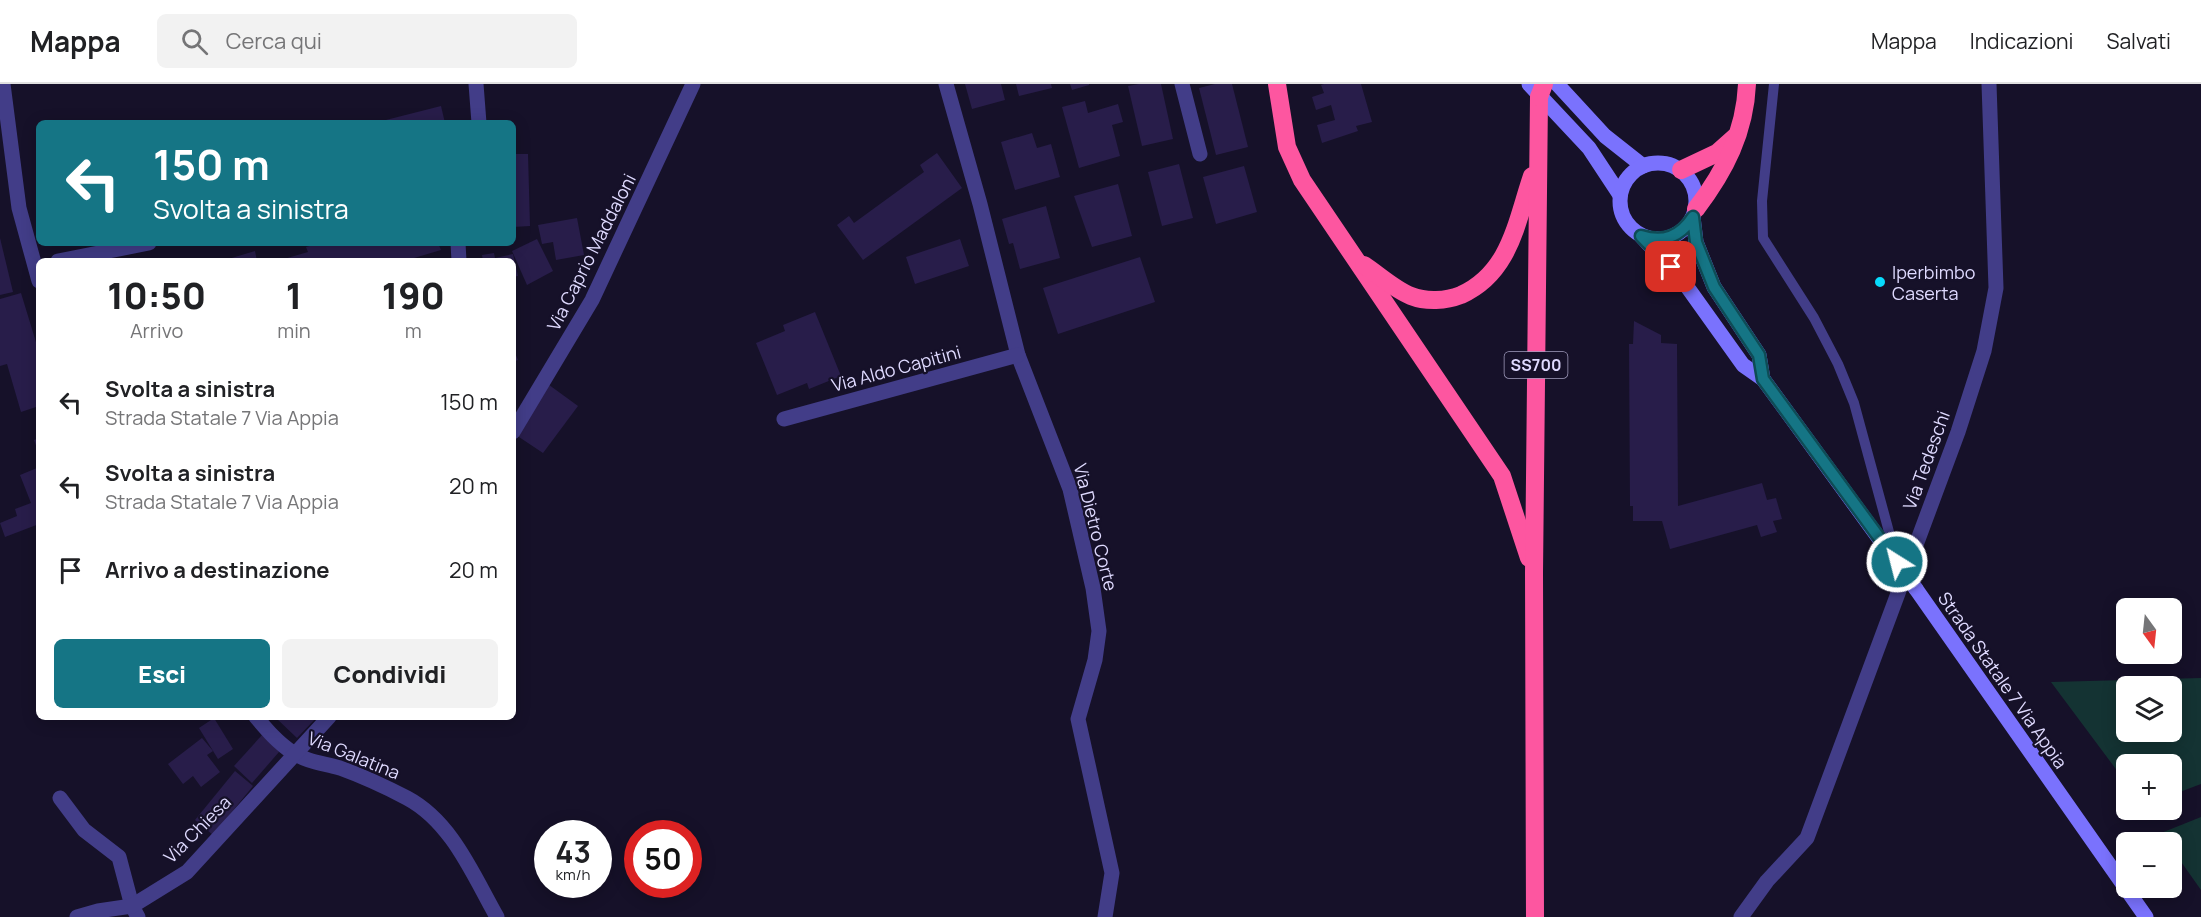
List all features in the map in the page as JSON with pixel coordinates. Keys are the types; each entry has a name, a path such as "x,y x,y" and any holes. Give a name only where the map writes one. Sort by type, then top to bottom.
{"highway":[{"name":"SS700","path":"1277,84 1287,147 1302,180 1355,260 1410,296 1431,301 1453,298 1479,287 1496,270 1509,244 1538,158"},
{"path":"1695,213 1714,185 1739,134 1746,104 1747,84"},
{"name":"SS700","path":"1534,917 1538,87"},
{"path":"1681,170 1717,153 1739,134"},
{"path":"1355,260 1502,476 1534,573"}],"main road":[{"path":"1557,84 1605,136 1643,166"},
{"name":"Strada Statale 7 Via Appia","path":"1538,87 1589,148 1620,195 1624,219 1683,281 1743,365 1763,379 1897,562 2146,917"},
{"path":"1620,195 1628,178 1643,166 1662,164 1681,170"},
{"name":"Strada Statale 7 Via Appia","path":"1681,170 1694,187 1696,242 1714,287 1759,355 1763,379"},
{"path":"1641,236 1661,240 1671,238 1688,226 1695,213"}],"street":[{"path":"3,84 19,208 36,265"},
{"path":"476,84 479,120"},
{"name":"Via Caprio Maddaloni","path":"516,427 592,300 693,84"},
{"name":"Via Dietro Corte","path":"946,84 980,204 1018,355 1070,489 1093,588 1100,631 1095,660 1078,719 1112,873 1105,917"},
{"path":"1182,84 1200,154"},
{"name":"Via Tedeschi","path":"1741,917 1767,881 1807,838 1958,432 1984,351 1996,288 1989,84"},
{"path":"73,258 134,246"},
{"name":"Via Aldo Capitini","path":"784,419 1018,355"},
{"name":"Via Galatina","path":"259,720 280,743 294,753 313,762 340,768 408,798 430,814 451,837 496,917"},
{"path":"294,753 326,720"},
{"name":"Via Chiesa","path":"76,917 98,910 135,912 188,872 294,753"},
{"path":"60,798 84,830 118,857 135,912"}],"lane":[{"path":"1774,84 1762,201 1763,238 1814,318 1838,364 1854,403 1897,562"}],"green space":[{"path":"2201,678 2201,784 2182,791 2182,754 2116,754 2116,769 2051,682 2116,680 2116,742 2182,742 2182,679"},
{"path":"2201,817 2201,890 2182,863 2182,832 2164,832"}],"building":[{"path":"965,84 1001,84 1005,100 972,109"},
{"path":"1016,84 1051,84 1052,88 1019,96"},
{"path":"1070,84 1089,84 1089,85 1072,90"},
{"path":"1161,84 1173,139 1142,146 1128,86"},
{"path":"1215,84 1232,84 1248,147 1216,155 1199,88"},
{"path":"1324,84 1361,84 1372,122 1356,126 1358,131 1322,143 1317,125 1335,120 1331,105 1316,110 1312,97 1324,93 1321,85"},
{"path":"1085,101 1088,113 1118,104 1123,122 1112,125 1120,156 1079,168 1062,107"},
{"path":"441,106 444,120 386,120"},
{"path":"1032,133 1037,148 1051,144 1060,177 1015,190 1001,142"},
{"path":"937,153 962,188 863,260 837,225 849,216 854,223 924,172 920,165"},
{"path":"516,154 528,154 530,226 516,227"},
{"path":"1179,164 1193,218 1162,226 1148,172"},
{"path":"1244,166 1257,212 1216,224 1203,177"},
{"path":"1118,184 1132,236 1092,247 1074,196"},
{"path":"1046,206 1060,258 1020,269 1013,243 1009,244 1002,219"},
{"path":"577,218 584,255 556,260 553,242 542,244 538,225"},
{"path":"0,238 13,292 0,295"},
{"path":"537,239 553,271 527,285 512,251"},
{"path":"960,239 969,266 915,284 906,257"},
{"path":"439,246 441,250 414,258 287,258 308,252 306,247"},
{"path":"255,251 256,258 232,258"},
{"path":"494,253 495,258 482,258 482,255"},
{"path":"513,254 514,258 495,258"},
{"path":"1140,257 1155,302 1058,334 1043,288"},
{"path":"21,293 36,342 36,407 21,412 7,364 0,366 0,299"},
{"path":"815,312 841,376 809,389 807,383 777,395 756,343 785,331 783,325"},
{"path":"1634,321 1661,335 1661,343 1677,344 1678,506 1762,483 1767,500 1776,498 1782,519 1773,521 1777,532 1761,537 1757,525 1670,549 1662,521 1633,521 1633,506 1630,506 1629,344 1633,344"},
{"path":"545,382 578,406 543,453 516,435 516,428"},
{"path":"36,468 36,525 5,537 0,523 17,516 15,509 31,503 20,475"},
{"path":"211,720 215,720 233,749 218,759 199,728"},
{"path":"278,720 314,720 297,738"},
{"path":"262,735 279,752 252,783 234,766"},
{"path":"202,738 213,751 207,755 220,772 201,787 193,776 183,784 168,764"},
{"path":"235,771 253,786 213,835 195,820"}],"place":[{"name":"Iperbimbo Caserta","path":"1880,282"}],"route":[{"path":"1671,267 1641,236 1661,240 1671,238 1688,226 1693,217 1696,242 1714,287 1759,355 1763,379 1897,562"}]}
